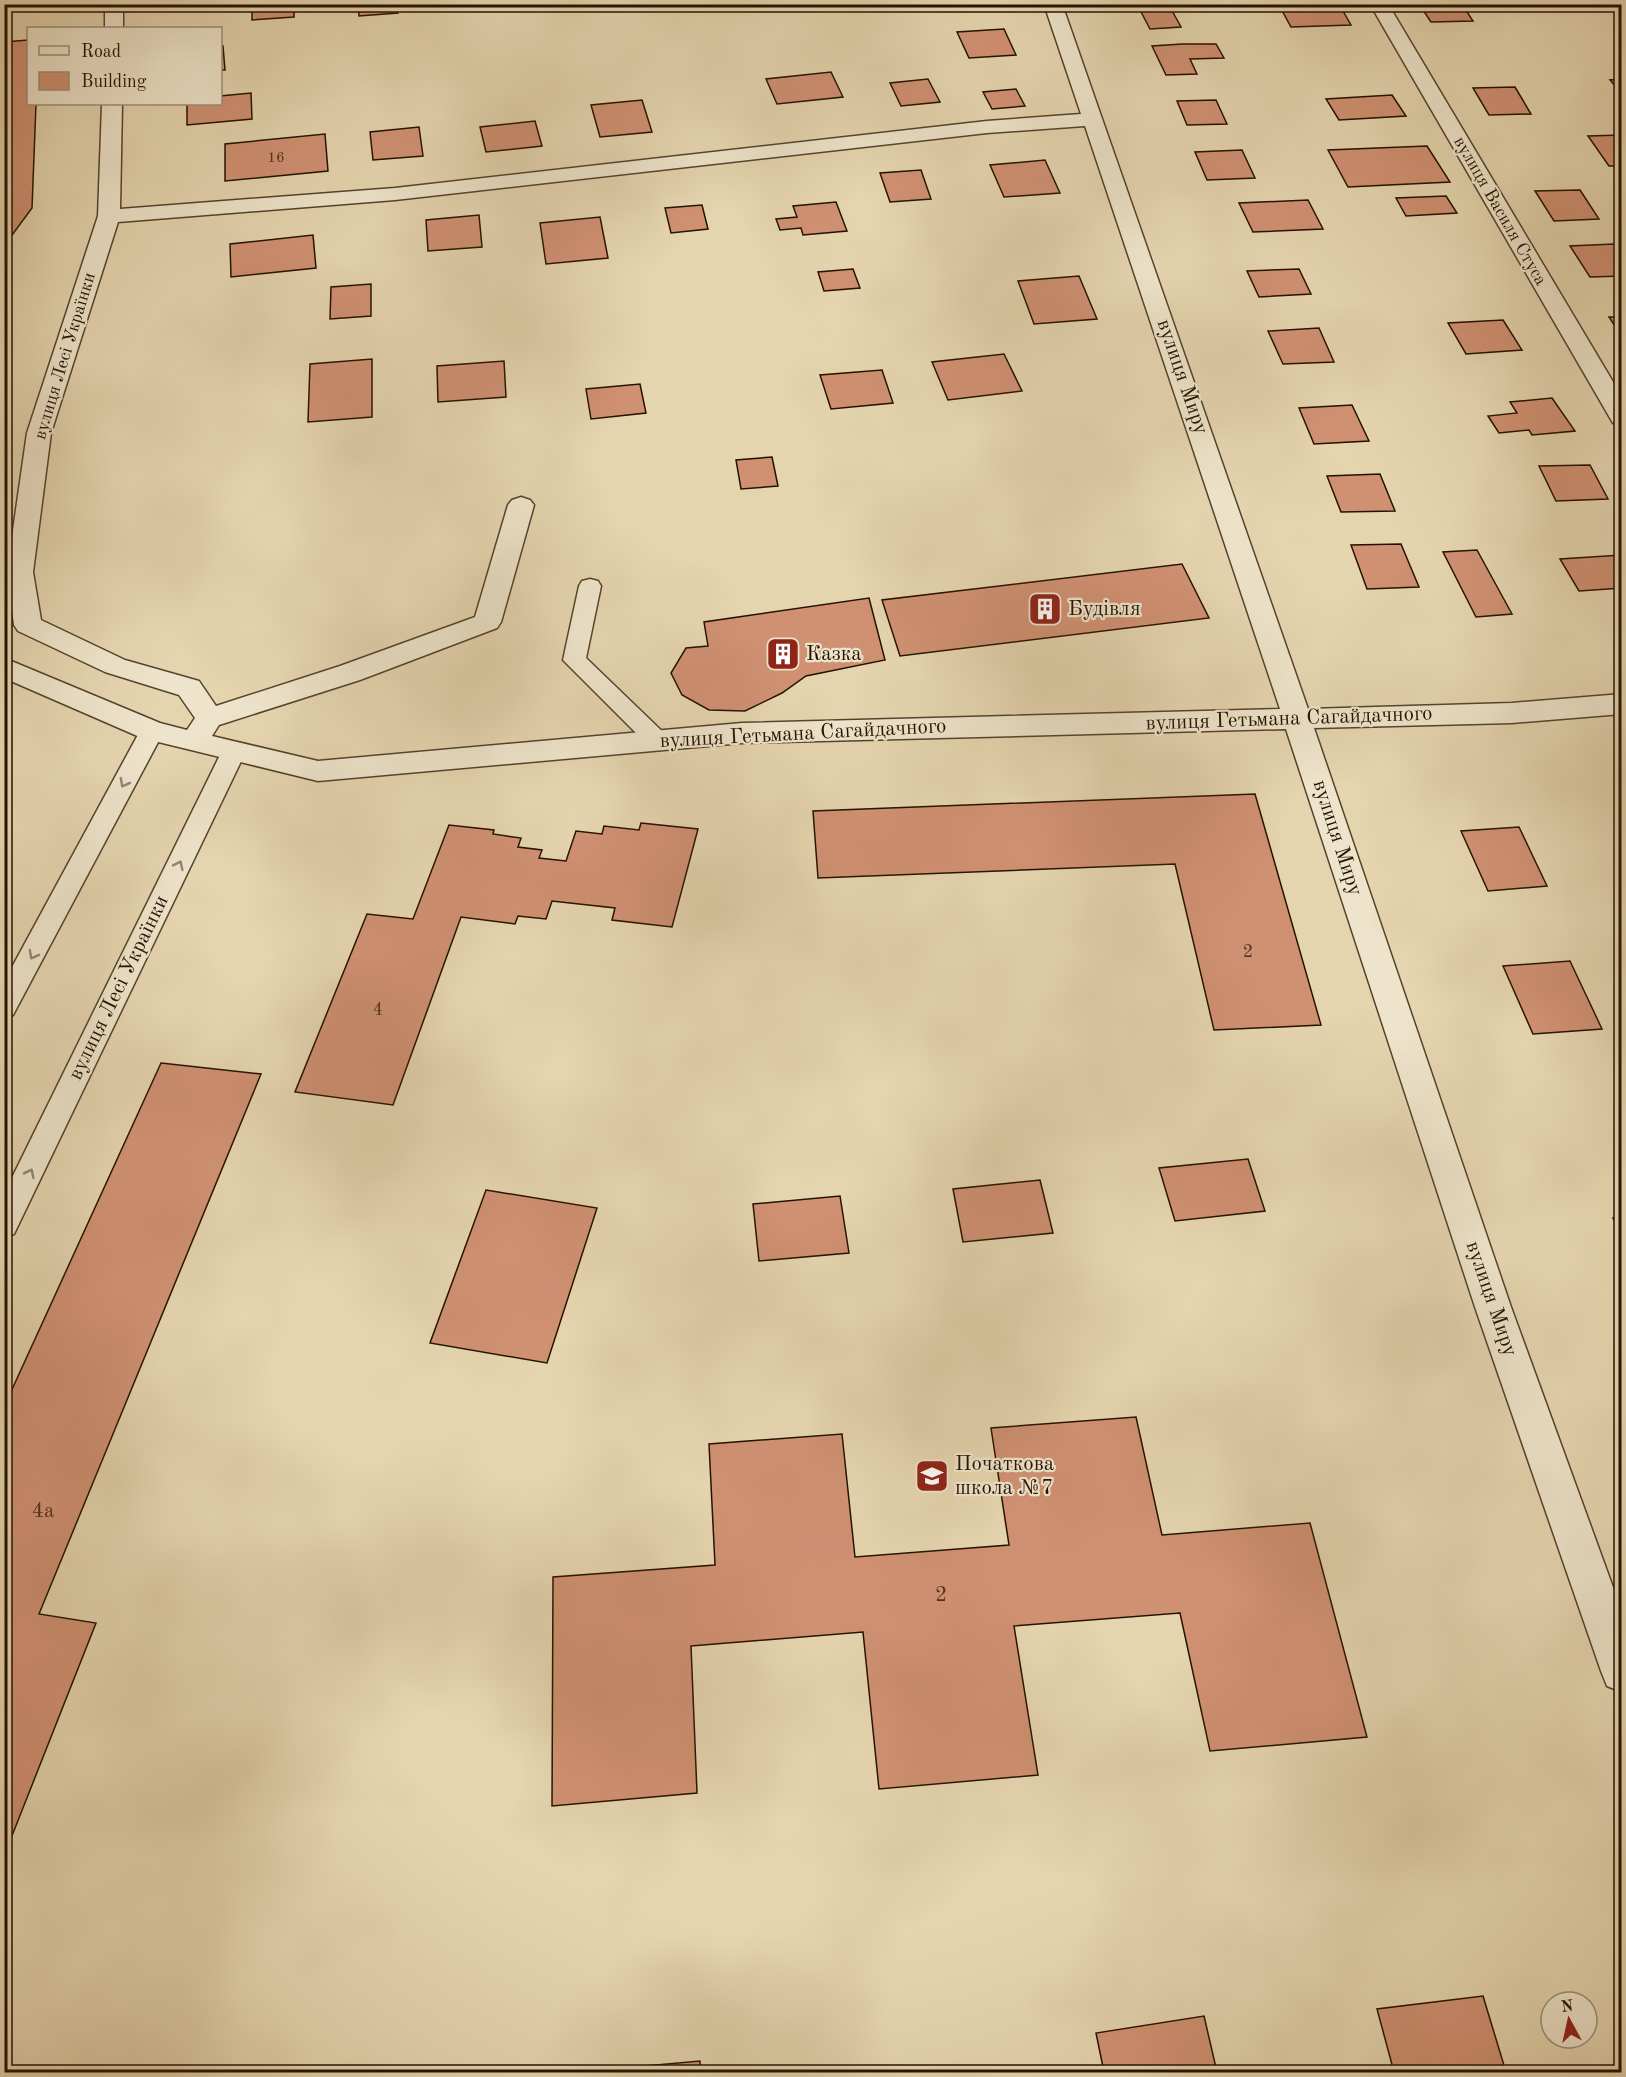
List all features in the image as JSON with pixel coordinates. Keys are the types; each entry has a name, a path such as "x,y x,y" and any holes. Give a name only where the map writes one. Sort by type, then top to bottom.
{"street":[{"path":"4,6 24,4"},
{"path":"114,4 114,27"},
{"name":"вулиця Миру","path":"1053,4 1297,719 1493,1307 1622,1671"},
{"name":"вулиця Василя Стуса","path":"1378,4 1622,418"},
{"name":"вулиця Лесі Українки","path":"112,105 109,216 39,433 20,572 28,625 115,666 189,688 208,718"},
{"path":"109,216 395,194 987,127 1094,119"},
{"path":"194,742 208,718 350,673 487,622 521,506"},
{"name":"вулиця Гетьмана Сагайдачного","path":"4,667 152,731 318,771 742,733 1512,713 1622,704"}],"lane":[{"path":"590,585 574,660 658,741"},
{"path":"4,1008 152,731"},
{"name":"вулиця Лесі Українки","path":"4,1225 234,751"}],"building":[{"path":"252,4 294,4 294,17 252,20"},
{"path":"358,4 397,4 398,13 359,16"},
{"path":"1339,4 1351,25 1291,27 1279,5"},
{"path":"1419,4 1462,4 1473,21 1431,22"},
{"path":"1170,7 1181,27 1150,29 1139,8"},
{"path":"1004,29 1016,55 969,58 957,32"},
{"path":"27,40 27,105 36,105 32,208 4,246 4,42"},
{"path":"1216,44 1224,58 1190,59 1197,74 1166,75 1152,46"},
{"path":"222,46 223,46 225,70 222,70"},
{"path":"831,72 843,97 777,104 766,79"},
{"path":"928,79 940,102 901,106 890,83"},
{"path":"1622,79 1622,94 1610,80"},
{"path":"1515,87 1531,114 1489,115 1473,88"},
{"path":"1016,89 1025,106 992,109 983,92"},
{"path":"251,93 252,119 187,125 187,105 222,105 222,96"},
{"path":"1392,95 1406,116 1339,120 1326,99"},
{"path":"642,100 652,132 600,137 591,105"},
{"path":"1216,100 1227,124 1187,125 1177,101"},
{"path":"535,121 542,146 486,152 480,127"},
{"path":"419,127 423,156 373,160 370,132"},
{"path":"325,134 328,171 225,181 225,144"},
{"path":"1622,135 1622,166 1609,166 1588,136"},
{"path":"1427,146 1450,182 1348,187 1328,150"},
{"path":"1242,150 1255,178 1207,180 1195,152"},
{"path":"1045,160 1060,193 1004,197 990,165"},
{"path":"921,170 931,199 890,202 880,173"},
{"path":"1580,190 1599,219 1554,221 1535,191"},
{"path":"1446,196 1457,213 1406,216 1396,198"},
{"path":"1308,200 1323,229 1253,232 1239,203"},
{"path":"836,202 847,231 803,235 801,228 780,230 776,219 797,217 793,206"},
{"path":"702,205 708,229 671,233 665,208"},
{"path":"479,215 482,247 428,251 426,220"},
{"path":"600,217 608,258 546,264 540,223"},
{"path":"313,235 316,268 231,277 230,244"},
{"path":"1614,244 1622,256 1622,276 1590,277 1570,246"},
{"path":"853,269 860,288 824,291 818,272"},
{"path":"1299,269 1311,294 1259,297 1247,271"},
{"path":"1079,276 1097,319 1034,324 1018,281"},
{"path":"371,284 371,316 330,319 331,287"},
{"path":"1609,317 1622,317 1622,337"},
{"path":"1503,320 1522,350 1466,354 1448,323"},
{"path":"1319,328 1334,362 1283,364 1268,331"},
{"path":"1004,354 1022,391 948,400 932,362"},
{"path":"372,359 372,417 308,422 310,364"},
{"path":"504,361 506,397 438,402 437,366"},
{"path":"882,370 893,403 831,409 820,375"},
{"path":"640,384 646,413 591,419 586,389"},
{"path":"1552,398 1575,431 1532,435 1529,430 1499,433 1488,416 1517,413 1510,402"},
{"path":"1352,405 1369,441 1314,444 1299,408"},
{"path":"772,457 778,486 741,489 736,460"},
{"path":"1590,465 1608,499 1556,501 1539,466"},
{"path":"1380,474 1395,511 1341,512 1327,476"},
{"path":"1401,544 1419,587 1367,589 1351,545"},
{"path":"1477,550 1512,614 1476,617 1443,552"},
{"path":"1622,555 1622,588 1579,591 1560,559"},
{"name":"Будівля","path":"1182,564 1209,618 900,656 882,600"},
{"name":"Казка","path":"869,598 885,660 806,676 782,693 745,711 709,710 682,695 671,673 686,648 708,646 704,622"},
{"path":"1255,794 1321,1025 1214,1030 1175,864 818,878 813,811"},
{"path":"641,823 698,829 672,927 612,920 615,908 552,901 546,919 518,916 515,924 461,917 393,1105 295,1092 367,914 413,919 449,825 494,830 493,834 521,838 518,847 542,850 539,858 566,861 576,831 602,834 604,826 639,830"},
{"path":"1519,827 1547,886 1488,891 1461,831"},
{"path":"1570,961 1602,1029 1533,1034 1503,966"},
{"path":"161,1063 261,1074 39,1614 96,1623 4,1856 4,1407"},
{"path":"1248,1159 1265,1211 1175,1221 1159,1168"},
{"path":"1040,1180 1053,1233 963,1242 953,1189"},
{"path":"486,1190 597,1208 547,1363 430,1343"},
{"path":"840,1196 849,1253 759,1261 753,1204"},
{"path":"1613,1218 1622,1218 1622,1238"},
{"path":"1136,1417 1162,1535 1310,1523 1367,1737 1210,1751 1180,1613 1014,1626 1038,1775 879,1789 863,1632 691,1646 697,1793 552,1806 553,1577 715,1565 709,1444 842,1434 855,1557 1009,1545 991,1428"},
{"path":"1483,1996 1506,2072 1394,2072 1377,2009"},
{"path":"1204,2016 1217,2072 1104,2072 1096,2033"},
{"path":"700,2061 700,2072 589,2072 589,2071"}],"place":[{"name":"Будівля","path":"1045,609"},
{"name":"Казка","path":"783,654"},
{"name":"Початкова школа №7","path":"932,1476"}]}
